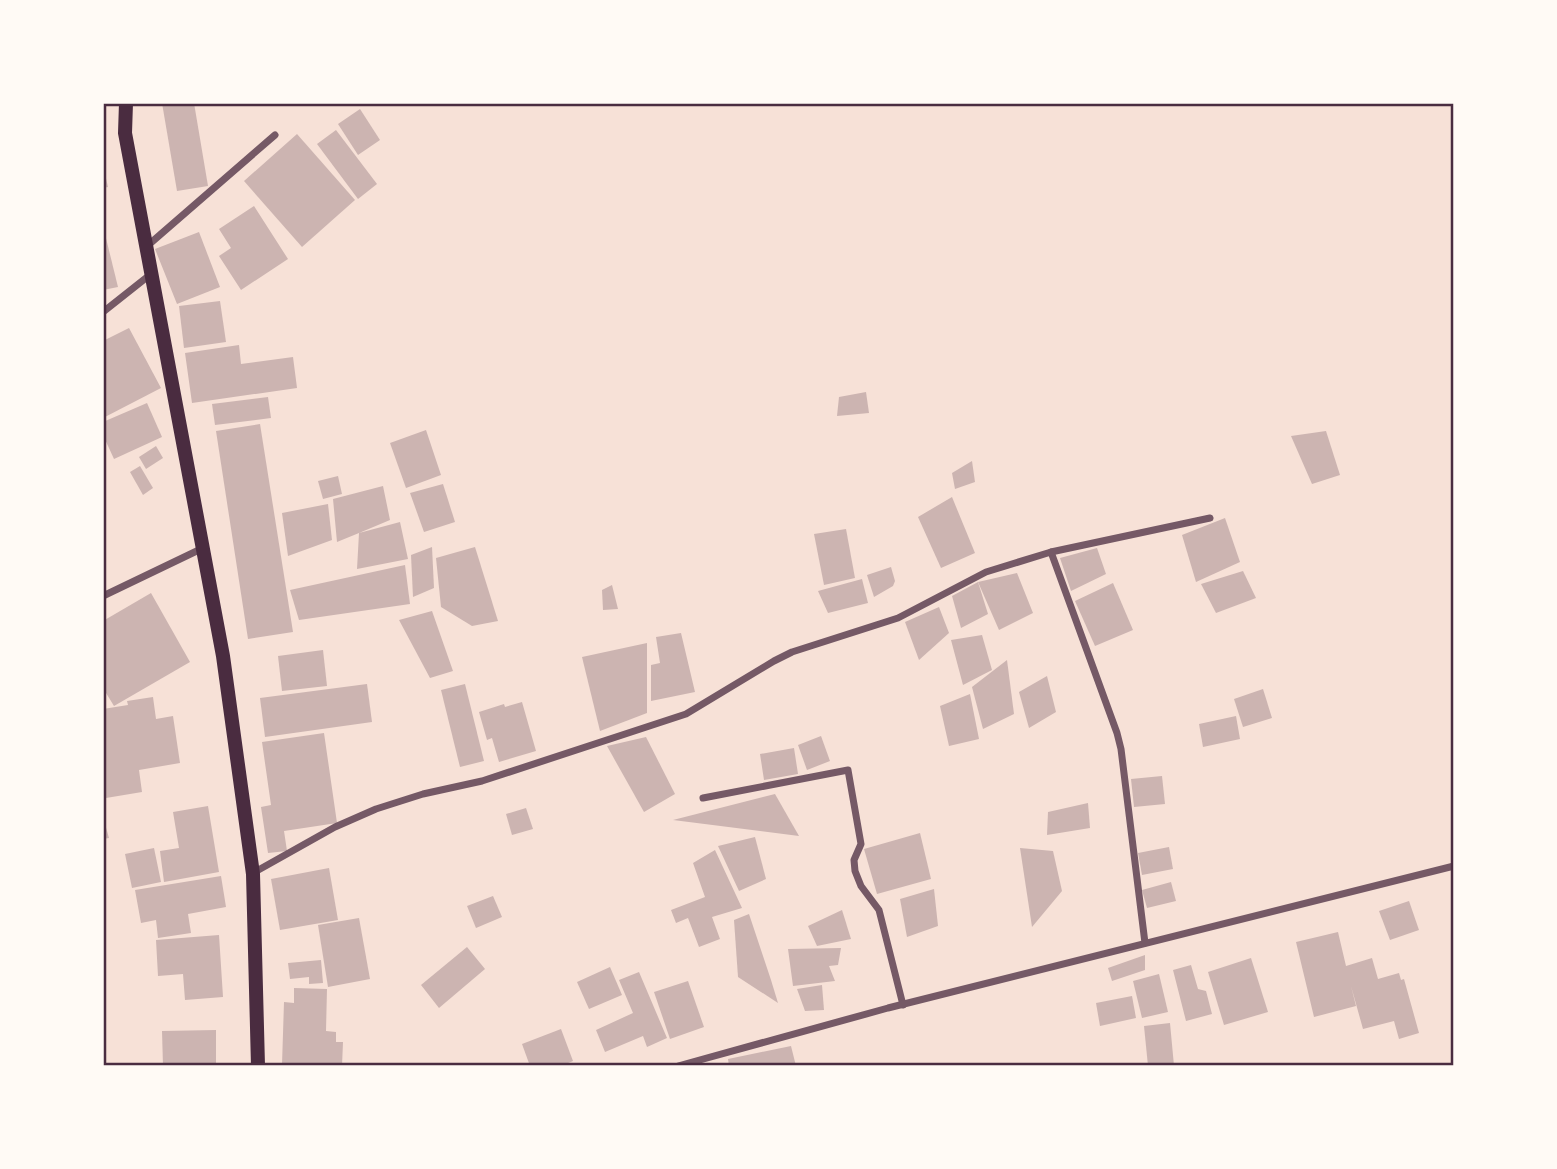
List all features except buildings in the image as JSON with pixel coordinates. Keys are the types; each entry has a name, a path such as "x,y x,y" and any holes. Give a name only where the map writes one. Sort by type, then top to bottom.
{"main road":[{"path":"126,103 125,133 223,656 253,874 258,1066"}],"street":[{"path":"146,247 275,135"},
{"path":"103,313 151,274"},
{"path":"253,874 335,827 376,809 423,794 482,781 687,714 792,652 898,618 986,572 1051,552 1210,518"},
{"path":"103,596 203,548"},
{"path":"1051,552 1121,749 1145,943"},
{"path":"703,798 848,770 860,844 854,860 855,871 878,910 903,1004"},
{"path":"678,1066 903,1004 1454,866"}]}
